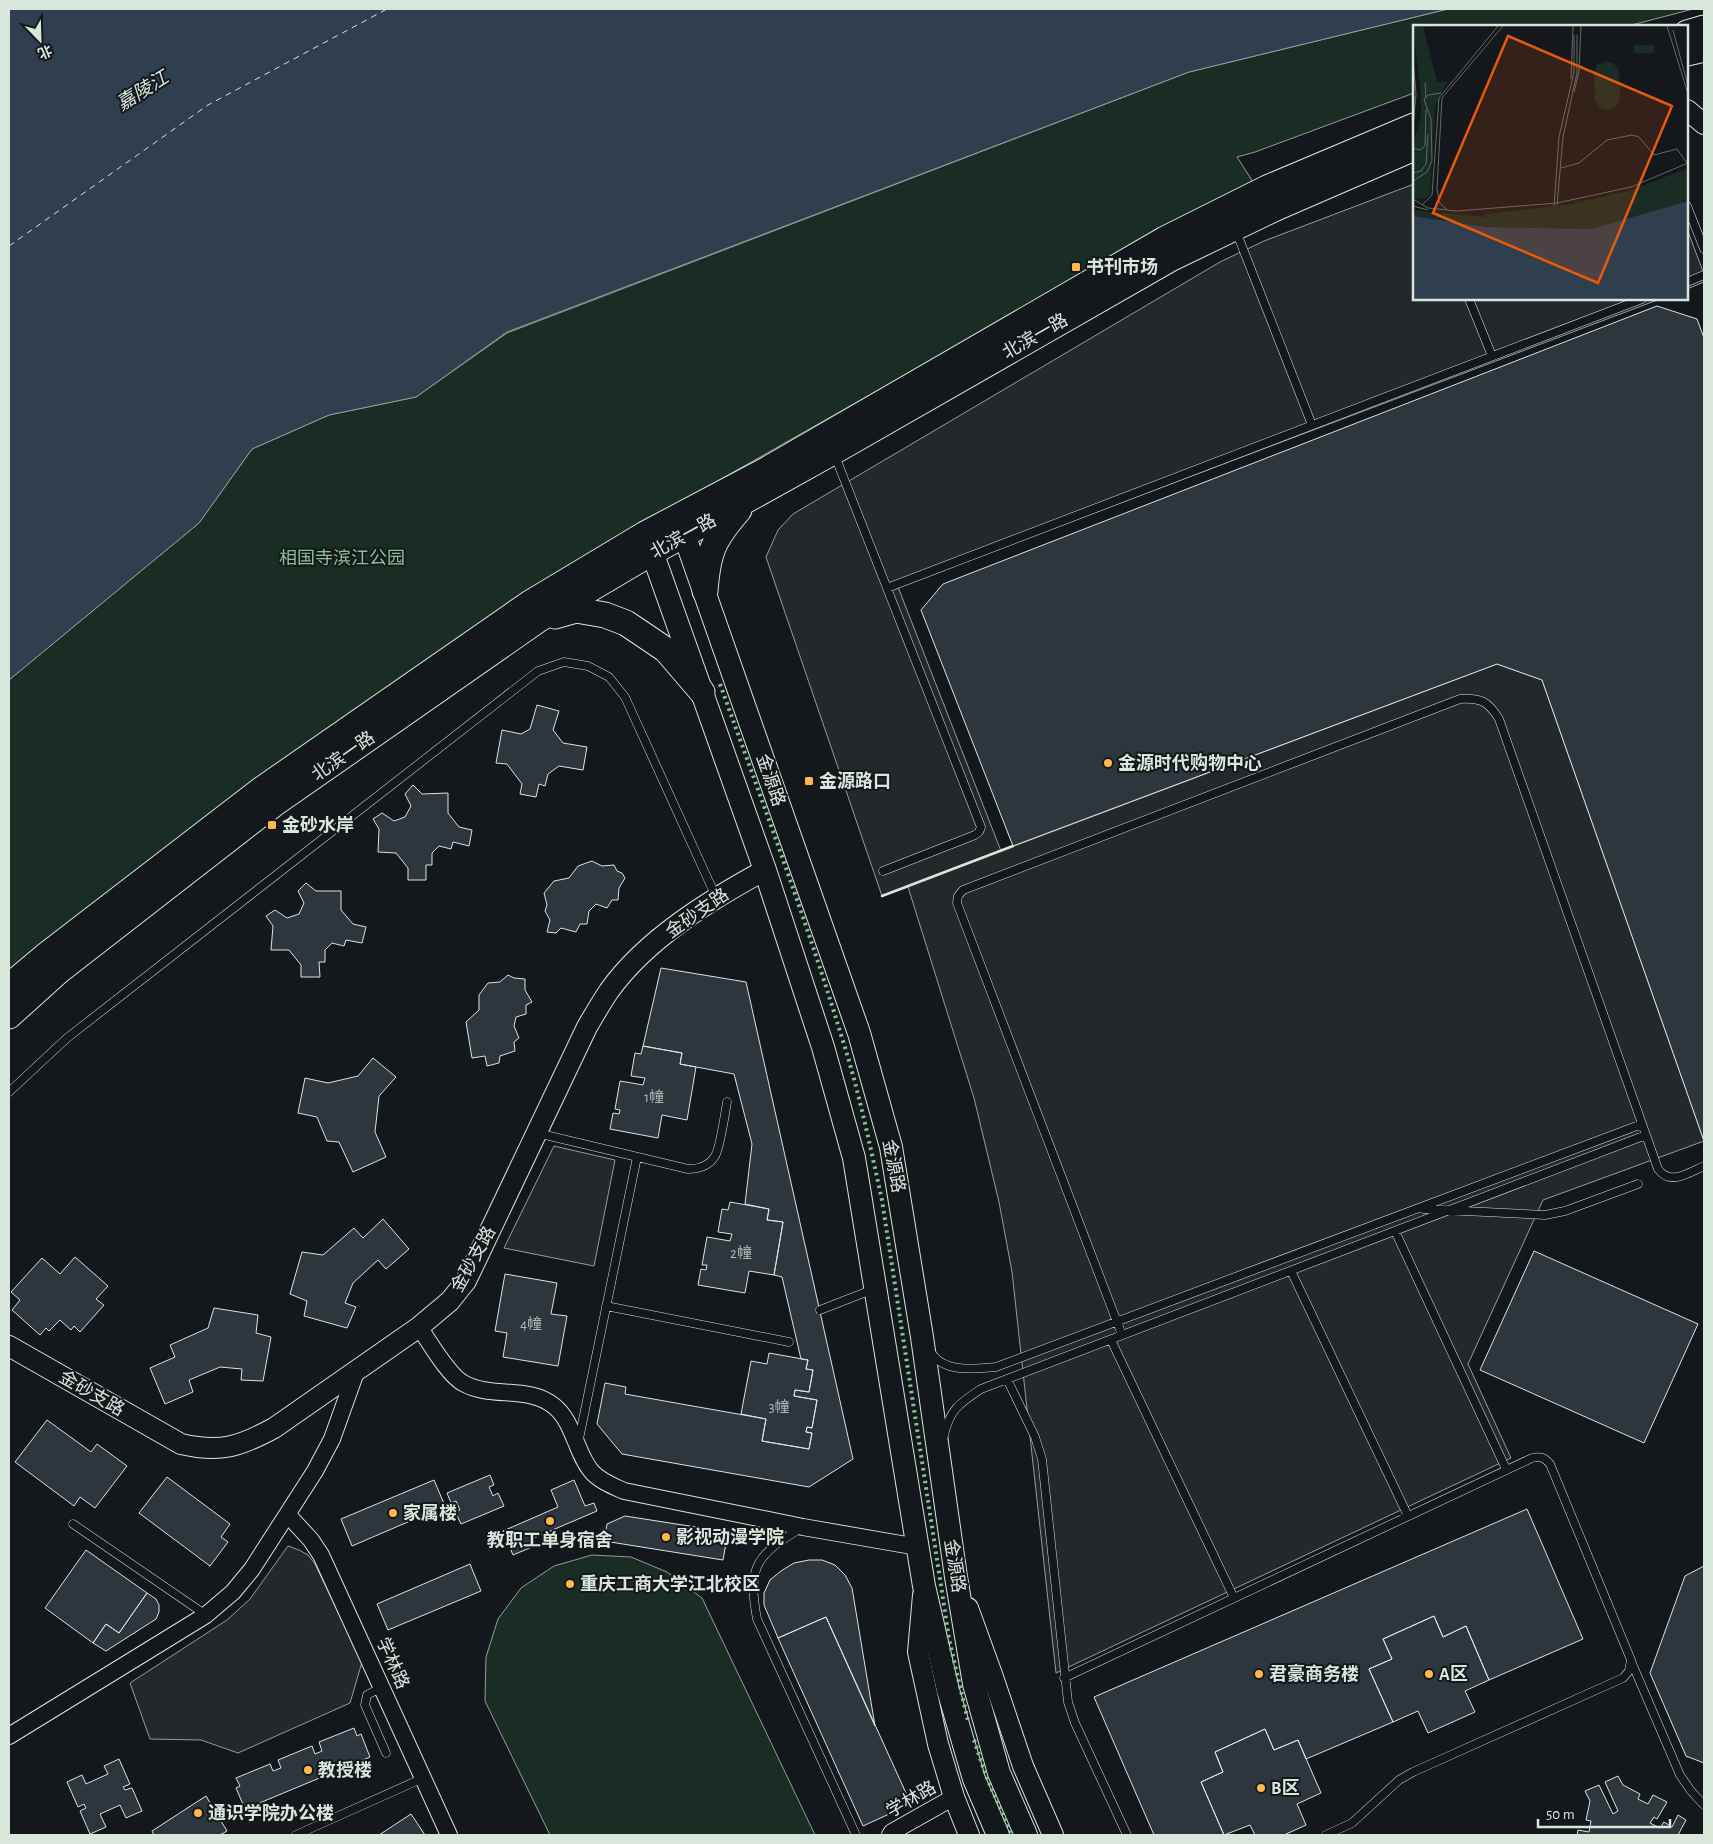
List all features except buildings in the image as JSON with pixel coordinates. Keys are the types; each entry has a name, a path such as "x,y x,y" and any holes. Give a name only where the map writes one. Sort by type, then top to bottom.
{"main road":[{"path":"1688,33 1704,28"},
{"path":"1688,53 1704,48"},
{"name":"北滨一路","path":"9,986 45,956 262,789 530,603 682,526 748,500 1172,258 1278,206 1413,145"},
{"name":"北滨一路","path":"682,526 766,470 1165,239 1267,188 1413,145"},
{"path":"705,591 707,564 715,543 724,527 748,500"},
{"name":"金源路","path":"682,526 860,1034 891,1147 922,1337 956,1577 974,1684 1000,1773 1026,1835"},
{"name":"北滨一路","path":"9,1016 60,970 274,804 649,543"},
{"name":"金源路","path":"649,543 766,870 823,1048 854,1158 924,1586 948,1690 974,1779 998,1835"},
{"path":"538,620 576,610 605,615 626,623 666,650 702,692"},
{"path":"702,692 705,680 714,673 720,672 731,676 738,684"}],"street":[{"path":"1688,111 1704,124"},
{"name":"金砂支路","path":"9,1346 181,1444 200,1448 224,1448 251,1440 274,1428 419,1327 450,1301 466,1280 587,1027 610,990 637,959 674,928 716,897 766,870"},
{"path":"419,1327 450,1371 461,1382 476,1389 537,1396 554,1406 565,1420 592,1471 604,1481 624,1491 803,1527 918,1547"},
{"path":"9,1736 206,1615 233,1592 252,1569 315,1471 332,1439 356,1372"},
{"name":"学林路","path":"288,1515 311,1540 321,1555 449,1835"},
{"path":"956,1577 1023,1766 1053,1835"},
{"path":"924,1586 918,1652 938,1744 954,1797 969,1835"},
{"name":"学林路","path":"890,1835 892,1832 954,1797"}],"lane":[{"path":"1688,209 1704,249"},
{"path":"1234,228 1312,425"},
{"path":"1688,282 1704,275"},
{"path":"1469,300 1492,356"},
{"path":"887,588 1639,300"},
{"path":"833,452 981,827 980,832 975,835 883,871"},
{"path":"9,1092 67,1038 538,671 564,662 588,666 609,677 625,697 716,897"},
{"path":"1122,1335 957,904 958,896 964,890 1460,699 1472,698 1484,701 1493,709 1499,719 1658,1169 1665,1177 1671,1179 1704,1166"},
{"path":"536,1133 688,1169 698,1168 708,1164 716,1155 727,1102"},
{"path":"922,1337 935,1359 948,1365 969,1369 996,1367 1642,1124"},
{"path":"939,1457 947,1422 958,1405 982,1389 1646,1135"},
{"path":"578,1443 637,1157"},
{"path":"1418,1208 1544,1215 1566,1211 1638,1184"},
{"path":"1395,1231 1506,1469"},
{"path":"1291,1271 1408,1516"},
{"path":"820,1310 875,1288"},
{"path":"606,1306 789,1342"},
{"path":"1111,1340 1234,1598"},
{"path":"1007,1379 1035,1437 1042,1458 1068,1702 1075,1723 1127,1835"},
{"path":"1064,1678 1506,1469 1540,1456 1550,1464 1630,1660 1680,1775 1704,1805"},
{"path":"73,1524 206,1615"},
{"path":"803,1527 773,1546 759,1560 754,1579 754,1600 757,1619 856,1835"},
{"path":"1326,1835 1352,1824 1399,1780 1413,1772 1623,1678 1629,1671 1630,1660"},
{"path":"382,1687 367,1695 365,1705 386,1752"},
{"path":"296,1835 423,1778"}],"green space":[{"name":"相国寺滨江公园","path":"1448,9 1693,9 1632,25 1413,25 1413,93 1237,157 1255,185 1159,231 640,525 9,976 9,680 199,523 252,449 329,415 416,397 507,333 1189,72"},
{"path":"592,1555 631,1557 667,1572 702,1598 815,1835 550,1835 485,1701 486,1657 498,1619 521,1588 554,1566"}],"shaded area":[{"path":"1413,184 1413,300 1657,300 898,587 1001,851 1497,664 1542,680 1704,1141 1543,1200 1468,1364 1511,1458 1056,1673 1012,1272 999,1202 974,1098 908,887 882,896 766,557 778,530 793,514 1220,262 1264,241"},
{"path":"1688,232 1704,274 1704,282 1688,289"},
{"path":"554,1146 615,1160 594,1266 504,1248"},
{"path":"288,1546 308,1555 315,1564 362,1662 350,1703 238,1753 201,1740 150,1739 130,1683 227,1620 250,1599"}],"water":[{"name":"嘉陵江","path":"9,9 1448,9 1189,72 507,332 416,397 329,415 252,449 199,523 9,680"}],"ferry route":[{"path":"9,246 208,105 387,9"}],"hedge":[{"path":"720,684 814,949 854,1078 864,1119 882,1200 949,1639 968,1721"},
{"path":"974,1740 986,1776 1012,1835"}],"wall":[{"path":"882,896 1013,846"}],"place":[{"name":"书刊市场","path":"1076,267"},
{"name":"金源时代购物中心","path":"1108,763"},
{"name":"金源路口","path":"809,781"},
{"name":"金砂水岸","path":"272,825"},
{"name":"家属楼","path":"393,1513"},
{"name":"教职工单身宿舍","path":"550,1521"},
{"name":"影视动漫学院","path":"666,1537"},
{"name":"重庆工商大学江北校区","path":"570,1584"},
{"name":"君豪商务楼","path":"1259,1674"},
{"name":"A区","path":"1429,1674"},
{"name":"教授楼","path":"308,1770"},
{"name":"B区","path":"1261,1788"},
{"name":"通识学院办公楼","path":"198,1813"}]}
